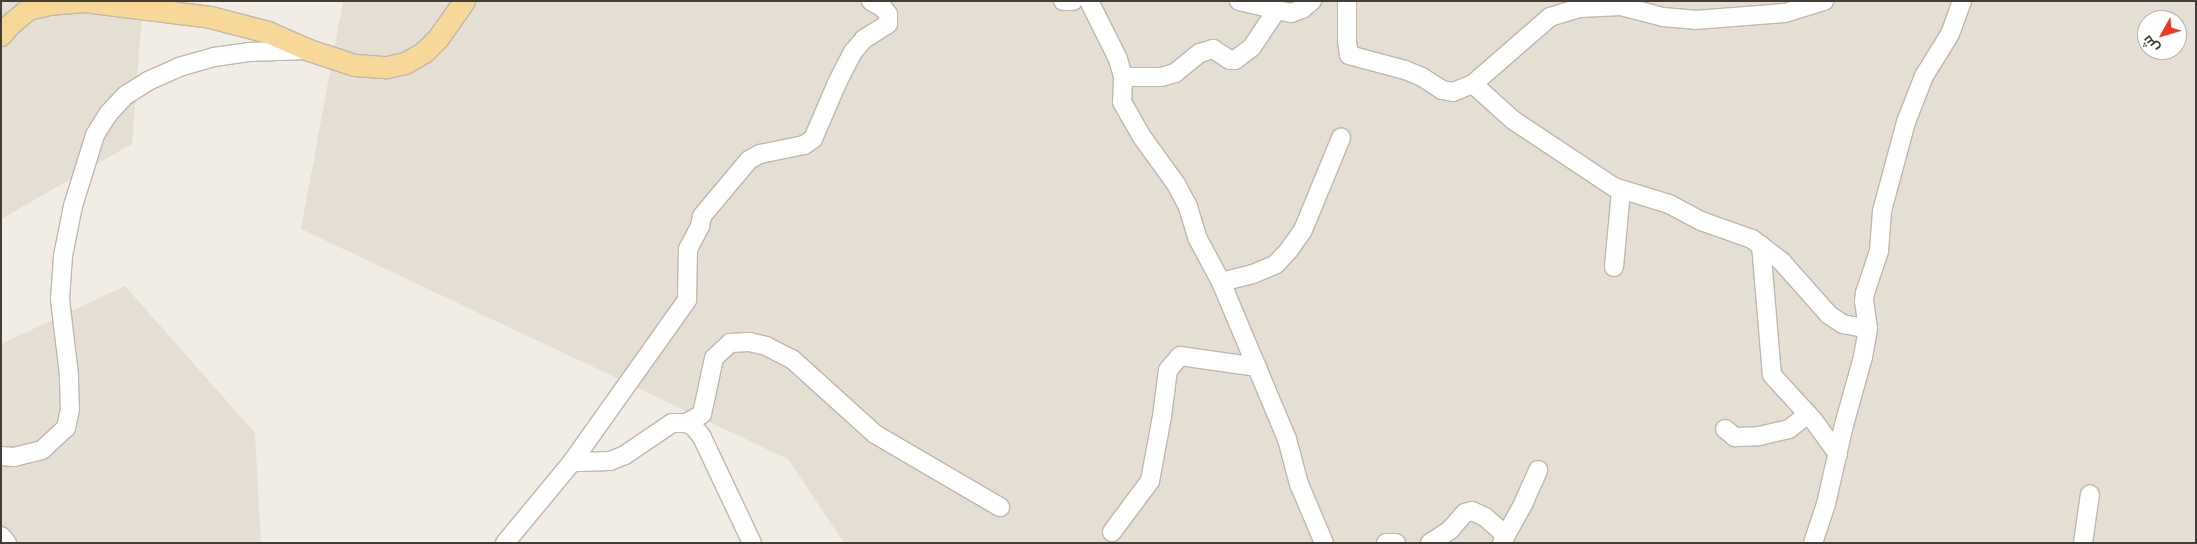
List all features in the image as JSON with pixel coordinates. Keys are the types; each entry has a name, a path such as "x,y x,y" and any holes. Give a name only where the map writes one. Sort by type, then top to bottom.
{"main road":[{"path":"1,35 9,24 28,8 84,1 210,17 268,32 309,50 355,65 387,67 405,63 424,52 438,38 464,1"}],"street":[{"path":"506,543 572,462 687,300 688,249 700,226 702,216 749,160 760,154 804,145 813,139 837,83 853,52 864,39 888,24 888,14 883,8 871,1"},
{"path":"1063,1 1073,1"},
{"path":"1089,1 1118,59 1123,77 1122,102 1142,138 1176,184 1188,207 1198,239 1220,282 1287,439 1309,509 1324,543"},
{"path":"1239,1 1276,11 1296,13 1312,1"},
{"path":"1347,1 1349,55 1405,70 1422,77 1442,90 1454,92 1473,84 1517,48 1538,26 1550,17 1563,12 1580,8 1615,6 1683,20 1723,10 1785,13 1824,1"},
{"path":"1813,543 1826,504 1868,329 1864,301 1879,251 1882,211 1906,122 1924,76 1950,34 1962,1"},
{"path":"1123,77 1161,77 1175,73 1200,53 1213,48 1230,60 1235,60 1252,47 1276,11"},
{"path":"1,456 14,457 42,450 66,428 70,409 69,375 60,299 62,256 73,206 95,136 108,114 126,95 148,81 179,68 214,57 249,52 309,50"},
{"path":"1473,84 1513,120 1583,168 1621,190 1668,204 1702,221 1752,239 1782,262 1830,316 1843,324 1868,329"},
{"path":"1220,282 1261,271 1276,264 1289,250 1303,230 1341,138"},
{"path":"1614,266 1621,190"},
{"path":"1761,245 1772,375 1808,414 1838,454"},
{"path":"686,423 702,414 714,358 730,343 749,342 766,346 792,359 875,434 1000,507"},
{"path":"1112,532 1150,481 1168,370 1180,356 1257,367"},
{"path":"1725,429 1734,437 1759,436 1789,429 1808,414"},
{"path":"572,462 602,463 618,459 666,427 678,422 686,423 698,430 702,437 752,543"},
{"path":"1430,543 1450,530 1468,512 1476,512 1504,539 1524,502 1538,470"},
{"path":"2083,543 2090,494"},
{"path":"1,536 7,543"},
{"path":"1386,543 1396,543"}],"shaded area":[{"path":"1,1 143,1 132,144 1,219"},
{"path":"343,1 2196,1 2196,543 844,543 788,459 301,229"},
{"path":"125,286 255,433 261,543 1,543 1,344"}]}
